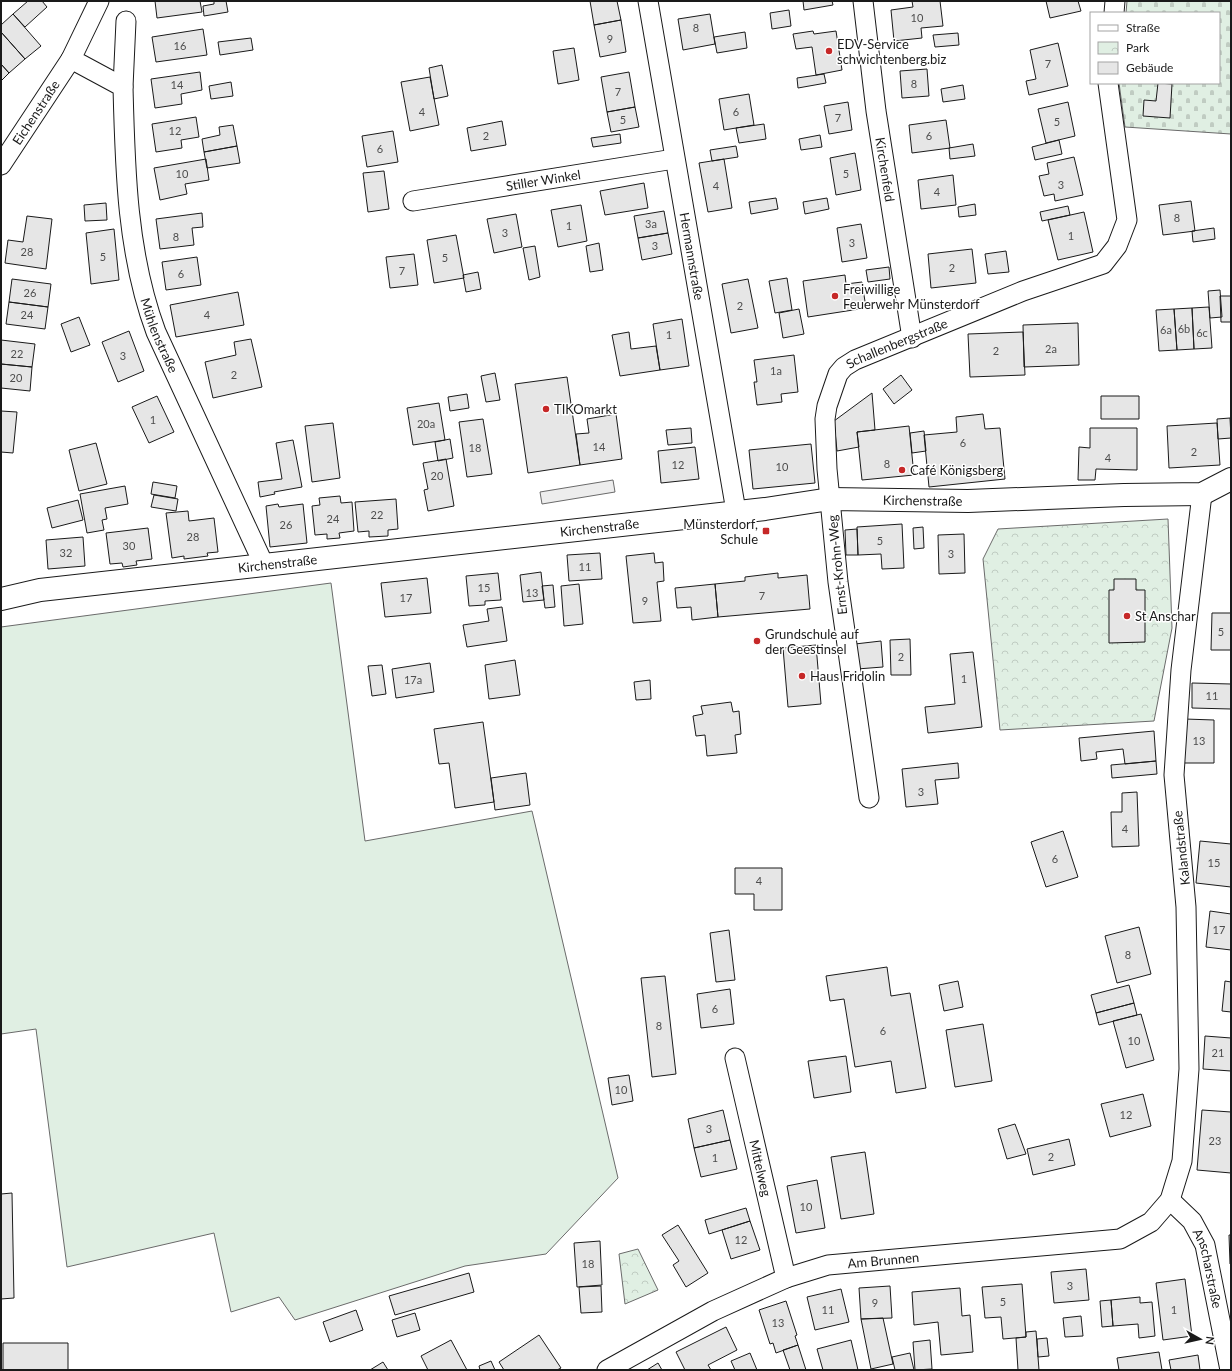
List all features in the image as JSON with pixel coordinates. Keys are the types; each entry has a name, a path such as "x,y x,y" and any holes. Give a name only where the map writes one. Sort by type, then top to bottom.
{"street":[{"name":"Hermannstraße","path":"648,1 674,159 736,511"},
{"name":"Kirchenfeld","path":"863,1 876,111 912,338"},
{"path":"1114,12 1115,1"},
{"path":"95,3 71,59 123,87"},
{"name":"Mühlenstraße","path":"126,21 123,87 127,199 148,311 156,332 264,565"},
{"name":"Eichenstraße","path":"1,165 71,59"},
{"name":"Schallenbergstraße","path":"830,499 825,419 826,406 836,378 844,367 855,360 912,338 1023,291 1103,264 1118,246 1127,220 1108,84"},
{"name":"Stiller Winkel","path":"414,201 674,159"},
{"path":"1202,494 1231,479"},
{"name":"Kirchenstraße","path":"1,599 40,590 830,499 968,501 1124,495 1202,494"},
{"name":"Kalandstraße","path":"1170,1200 1182,1161 1189,1069 1186,907 1174,775 1181,670 1202,494"},
{"name":"Ernst-Krohn-Weg","path":"830,499 839,590 870,798"},
{"name":"Mittelweg","path":"734,1058 786,1278"},
{"name":"Am Brunnen","path":"607,1370 713,1311 786,1278 828,1265 1120,1239 1151,1222 1170,1200"},
{"name":"Anscharstraße","path":"1170,1200 1192,1221 1205,1245 1230,1370"}],"green space":[{"path":"1127,1 1231,1 1231,134 1125,127 1119,84 1220,84 1220,12 1126,12"},
{"path":"1168,519 1172,628 1154,721 1000,730 983,559 998,529"},
{"path":"331,583 365,841 532,811 618,1178 546,1254 465,1266 295,1320 279,1297 231,1312 214,1233 67,1267 36,1029 1,1034 1,627"},
{"path":"638,1249 658,1290 625,1304 619,1254"}],"shaded area":[{"path":"613,480 615,492 542,504 540,492"}],"building":[{"path":"28,1 42,1 47,7 25,27 13,14"},
{"path":"155,1 200,1 202,12 157,18"},
{"path":"214,1 226,1 228,12 204,16 203,6 214,4"},
{"path":"590,1 617,1 621,20 594,25"},
{"path":"803,1 832,1 833,5 804,10"},
{"path":"912,1 940,1 943,26 921,28 922,38 894,41 891,10 913,7"},
{"path":"1046,1 1078,1 1081,11 1050,18"},
{"path":"789,10 791,26 772,29 770,13"},
{"path":"13,14 41,46 25,59 1,32 1,25"},
{"path":"710,14 715,44 683,50 678,19"},
{"path":"621,20 626,52 600,57 594,25"},
{"path":"203,29 207,55 156,62 152,37"},
{"path":"813,31 814,34 836,31 842,70 816,75 812,47 796,49 793,34"},
{"path":"1,32 25,59 9,73 1,64"},
{"path":"745,32 747,48 717,53 714,37"},
{"path":"958,33 959,45 935,47 933,35"},
{"path":"251,38 253,50 220,55 218,42"},
{"path":"1058,43 1068,86 1029,95 1026,81 1036,79 1030,50"},
{"path":"574,48 579,80 558,84 553,51"},
{"path":"1,64 9,73 1,81"},
{"path":"442,65 448,96 434,99 429,68"},
{"path":"927,69 929,96 902,98 900,71"},
{"path":"200,72 202,90 181,94 182,104 155,108 151,79"},
{"path":"629,72 635,107 607,112 601,77"},
{"path":"824,74 826,83 798,88 797,78"},
{"path":"430,77 439,125 410,131 401,82"},
{"path":"231,82 233,96 211,99 209,86"},
{"path":"1158,84 1172,84 1170,118 1143,116 1144,100 1156,101"},
{"path":"963,85 965,99 943,102 941,89"},
{"path":"749,94 754,125 724,130 719,99"},
{"path":"848,102 852,130 829,134 824,106"},
{"path":"1068,102 1075,136 1046,143 1038,109"},
{"path":"635,107 639,127 611,132 607,112"},
{"path":"196,117 199,137 181,140 182,148 156,152 152,124"},
{"path":"946,120 950,148 912,153 909,125"},
{"path":"502,121 506,145 471,151 467,128"},
{"path":"764,124 766,139 739,143 736,128"},
{"path":"233,125 237,146 204,152 202,139 220,135 219,127"},
{"path":"393,131 398,162 367,167 362,136"},
{"path":"620,134 621,143 593,147 591,138"},
{"path":"820,135 822,147 801,150 799,139"},
{"path":"1059,140 1062,154 1035,160 1032,147"},
{"path":"973,144 975,156 950,159 949,148"},
{"path":"237,146 240,163 207,168 204,152"},
{"path":"736,146 738,157 712,161 710,150"},
{"path":"855,153 861,190 836,195 830,158"},
{"path":"1074,157 1083,195 1055,201 1054,194 1044,196 1039,176 1049,174 1047,163"},
{"path":"206,159 209,180 185,184 187,194 160,200 154,168"},
{"path":"724,159 732,208 708,212 699,163"},
{"path":"384,171 389,209 368,212 363,173"},
{"path":"953,175 956,205 921,209 918,180"},
{"path":"644,183 648,208 605,215 600,191"},
{"path":"776,198 778,209 751,214 749,202"},
{"path":"827,198 829,209 805,214 803,202"},
{"path":"1191,201 1195,231 1163,235 1159,205"},
{"path":"106,203 107,220 85,221 84,205"},
{"path":"975,204 976,215 959,217 958,207"},
{"path":"581,205 587,241 558,247 551,210"},
{"path":"1068,206 1070,215 1042,221 1040,212"},
{"path":"664,211 668,233 638,238 634,216"},
{"path":"1084,212 1093,252 1058,260 1048,220"},
{"path":"202,213 203,227 192,228 194,245 160,249 156,219"},
{"path":"516,214 522,247 494,253 487,219"},
{"path":"27,216 52,219 46,269 5,263 8,240 23,242"},
{"path":"861,224 867,258 842,262 837,228"},
{"path":"1214,228 1215,239 1193,242 1192,231"},
{"path":"114,229 119,280 91,284 86,233"},
{"path":"668,233 672,254 642,260 638,238"},
{"path":"456,235 464,278 434,283 427,240"},
{"path":"599,243 603,270 590,272 586,246"},
{"path":"535,246 540,277 529,280 523,248"},
{"path":"972,249 976,283 931,288 928,254"},
{"path":"1006,251 1009,272 988,274 985,254"},
{"path":"414,254 418,285 390,288 386,257"},
{"path":"197,257 201,285 166,290 162,262"},
{"path":"889,267 890,279 868,282 866,270"},
{"path":"478,272 481,289 466,292 463,275"},
{"name":"Freiwillige Feuerwehr Münsterdorf","path":"845,275 846,284 862,282 866,308 808,317 803,281"},
{"path":"787,278 792,310 775,313 769,281"},
{"path":"12,279 51,284 48,307 9,302"},
{"path":"748,279 758,328 731,333 722,284"},
{"path":"1220,290 1222,317 1210,318 1208,291"},
{"path":"238,292 244,325 176,337 170,305"},
{"path":"1220,296 1231,296 1231,322 1221,322"},
{"path":"9,302 48,307 45,329 6,324"},
{"path":"1209,307 1212,348 1194,349 1192,308"},
{"path":"1192,308 1194,349 1177,350 1174,309"},
{"path":"799,309 804,334 783,338 779,313"},
{"path":"1174,309 1177,350 1159,351 1156,310"},
{"path":"79,317 90,345 71,352 61,324"},
{"path":"682,319 689,366 660,370 653,324"},
{"path":"1078,323 1079,365 1024,367 1023,325"},
{"path":"129,331 144,371 118,382 102,342"},
{"path":"629,332 631,349 656,346 660,370 620,376 612,335"},
{"path":"1023,332 1025,375 970,377 968,334"},
{"path":"251,339 262,387 213,398 205,362 236,355 234,342"},
{"path":"1,340 35,344 32,367 1,364"},
{"path":"794,355 798,392 781,394 782,402 757,405 754,382 757,382 754,360"},
{"path":"1,364 32,367 30,391 1,388"},
{"path":"495,373 500,400 486,402 481,376"},
{"path":"901,375 912,390 894,404 883,389"},
{"name":"TIKOmarkt","path":"567,377 580,465 528,473 515,384"},
{"path":"872,393 875,430 857,432 859,447 837,451 834,421"},
{"path":"467,394 469,408 450,411 448,397"},
{"path":"157,396 174,432 149,443 132,407"},
{"path":"1101,396 1139,396 1139,419 1101,419"},
{"path":"439,403 445,440 413,445 407,408"},
{"path":"1,411 17,412 13,453 1,452"},
{"path":"616,414 622,459 580,465 576,434 589,433 587,419"},
{"path":"983,414 985,429 1000,428 1005,479 929,487 924,435 957,432 956,417"},
{"path":"1230,418 1231,438 1218,439 1217,419"},
{"path":"483,419 492,474 467,477 459,422"},
{"path":"333,423 340,478 312,482 305,426"},
{"path":"1217,423 1220,465 1169,468 1167,426"},
{"path":"909,426 914,475 862,480 857,432"},
{"path":"691,428 692,443 668,445 666,430"},
{"path":"1090,428 1137,428 1137,470 1096,469 1095,480 1078,480 1079,447 1090,448"},
{"path":"924,431 926,451 912,453 910,433"},
{"path":"450,439 453,458 438,461 435,442"},
{"path":"293,440 302,487 274,492 275,494 260,497 258,482 282,479 276,443"},
{"path":"96,443 107,484 79,491 69,450"},
{"path":"811,444 815,483 753,489 749,450"},
{"path":"695,447 699,479 661,483 658,451"},
{"path":"446,459 454,506 428,511 424,490 428,489 423,463"},
{"path":"153,482 177,486 175,498 151,494"},
{"path":"125,486 128,504 105,508 107,519 102,520 104,530 87,533 80,494"},
{"path":"154,495 178,499 176,511 151,507"},
{"path":"340,496 341,503 352,502 354,531 339,533 340,538 327,539 327,534 315,535 312,506 320,505 319,498"},
{"path":"396,499 398,529 388,530 388,536 369,537 369,531 358,532 355,502"},
{"path":"78,500 83,520 52,528 47,508"},
{"path":"278,504 279,507 303,504 307,543 270,547 266,506"},
{"path":"188,511 189,521 214,518 218,552 207,553 208,556 184,559 184,556 172,558 166,513"},
{"path":"902,524 904,568 882,569 881,554 858,555 857,527"},
{"path":"923,527 924,548 914,549 913,528"},
{"path":"148,528 152,559 136,561 137,565 123,567 122,563 110,564 106,533"},
{"path":"857,529 858,555 846,555 845,530"},
{"path":"964,534 965,573 939,574 938,535"},
{"path":"83,537 85,566 48,569 46,540"},
{"path":"600,553 602,579 569,581 567,555"},
{"path":"654,553 655,563 663,562 664,581 657,582 661,621 633,623 626,556"},
{"path":"541,572 544,600 523,602 520,575"},
{"path":"498,573 501,600 485,601 485,605 469,606 466,576"},
{"path":"778,573 778,578 807,575 810,609 718,617 715,584 745,581 745,577"},
{"path":"427,578 431,613 385,617 381,583"},
{"name":"St Anschar","path":"1114,579 1136,579 1136,590 1145,590 1145,642 1109,643 1109,590 1114,590"},
{"path":"579,584 583,624 564,626 561,586"},
{"path":"715,584 718,617 692,620 691,607 677,608 675,588"},
{"path":"553,585 555,607 545,608 542,586"},
{"path":"502,607 507,641 467,647 463,625 489,621 487,609"},
{"path":"1212,613 1231,613 1231,650 1211,650"},
{"path":"910,639 911,675 891,675 890,640"},
{"path":"881,641 883,667 857,669 855,644"},
{"name":"Haus Fridolin","path":"816,645 821,704 788,707 783,648"},
{"path":"973,652 982,727 928,733 925,707 955,704 950,654"},
{"path":"515,660 520,695 489,699 485,665"},
{"path":"430,663 434,692 396,698 392,669"},
{"path":"382,665 386,694 372,696 368,666"},
{"path":"650,680 651,699 636,700 634,682"},
{"path":"1192,683 1231,684 1231,709 1192,708"},
{"path":"731,702 733,712 739,711 741,734 735,735 737,753 707,756 705,735 696,736 693,716 703,714 701,706"},
{"path":"1185,719 1214,720 1214,763 1184,763"},
{"path":"483,722 494,802 455,808 449,763 439,764 434,729"},
{"path":"1154,731 1156,761 1125,764 1123,749 1096,752 1097,759 1081,761 1079,738"},
{"path":"1156,761 1157,774 1112,778 1111,765"},
{"path":"958,763 959,778 935,780 938,804 906,807 902,769"},
{"path":"526,773 530,805 495,810 491,778"},
{"path":"1137,792 1139,846 1112,847 1111,812 1122,812 1122,793"},
{"path":"1063,831 1078,877 1046,887 1031,842"},
{"path":"1200,841 1231,844 1231,887 1196,883"},
{"path":"735,868 782,868 782,910 754,910 754,894 735,894"},
{"path":"1210,911 1231,914 1231,950 1206,947"},
{"path":"1139,927 1151,974 1117,983 1105,936"},
{"path":"729,930 735,980 716,982 710,933"},
{"path":"887,967 891,996 910,993 926,1088 896,1093 891,1061 855,1067 844,999 830,1001 826,976"},
{"path":"665,976 676,1074 652,1077 641,978"},
{"path":"958,981 963,1007 944,1011 939,985"},
{"path":"1225,981 1231,982 1231,1012 1222,1011"},
{"path":"1129,985 1134,1003 1096,1013 1091,995"},
{"path":"730,989 734,1024 701,1028 697,994"},
{"path":"1134,1003 1137,1015 1099,1025 1096,1013"},
{"path":"1141,1014 1154,1060 1126,1068 1113,1021"},
{"path":"983,1024 992,1081 955,1087 946,1030"},
{"path":"1205,1036 1231,1038 1231,1071 1203,1069"},
{"path":"846,1056 851,1092 814,1098 808,1061"},
{"path":"629,1075 633,1101 612,1105 608,1078"},
{"path":"1143,1094 1151,1126 1110,1137 1101,1104"},
{"path":"723,1110 730,1140 694,1148 688,1119"},
{"path":"1202,1110 1231,1112 1231,1173 1197,1170"},
{"path":"1015,1124 1026,1154 1007,1159 998,1129"},
{"path":"1069,1139 1075,1165 1033,1175 1027,1149"},
{"path":"730,1140 737,1169 701,1177 694,1148"},
{"path":"865,1152 874,1214 841,1219 831,1157"},
{"path":"817,1180 825,1228 796,1233 787,1186"},
{"path":"12,1193 14,1298 1,1299 1,1194"},
{"path":"746,1208 750,1221 709,1234 705,1220"},
{"path":"750,1221 760,1250 731,1259 722,1230"},
{"path":"678,1225 708,1273 686,1287 673,1265 679,1261 662,1235"},
{"path":"1229,1235 1231,1235 1231,1264 1230,1264"},
{"path":"600,1241 602,1285 577,1287 574,1243"},
{"path":"1086,1269 1089,1300 1054,1303 1051,1272"},
{"path":"469,1273 474,1292 395,1315 389,1296"},
{"path":"1185,1279 1192,1336 1163,1340 1156,1283"},
{"path":"1022,1284 1026,1337 1003,1339 1001,1317 985,1318 982,1287"},
{"path":"601,1286 602,1312 581,1313 579,1287"},
{"path":"890,1286 892,1318 861,1319 859,1288"},
{"path":"960,1288 962,1316 970,1315 973,1352 941,1355 938,1322 914,1325 912,1292"},
{"path":"841,1289 849,1322 815,1330 807,1297"},
{"path":"1140,1297 1140,1303 1152,1302 1155,1336 1139,1338 1138,1324 1113,1326 1111,1300"},
{"path":"1111,1300 1113,1326 1102,1327 1100,1301"},
{"path":"786,1301 797,1335 795,1336 798,1345 776,1353 773,1343 770,1344 759,1310"},
{"path":"356,1310 363,1330 330,1342 323,1322"},
{"path":"415,1313 420,1330 397,1337 392,1320"},
{"path":"1081,1316 1083,1336 1065,1337 1063,1318"},
{"path":"883,1318 893,1364 871,1369 861,1319"},
{"path":"726,1327 737,1350 708,1365 711,1370 685,1370 676,1352"},
{"path":"1036,1331 1039,1370 1018,1370 1016,1338 1026,1337 1026,1332"},
{"path":"539,1335 561,1368 557,1370 504,1370 499,1362"},
{"path":"1047,1338 1049,1356 1038,1357 1037,1339"},
{"path":"451,1340 467,1370 428,1370 421,1356"},
{"path":"851,1340 858,1370 823,1370 817,1349"},
{"path":"930,1340 932,1369 915,1370 913,1342"},
{"path":"3,1343 68,1343 68,1370 3,1370"},
{"path":"798,1345 806,1370 790,1370 783,1350"},
{"path":"1159,1352 1162,1370 1119,1370 1117,1358"},
{"path":"750,1353 757,1370 735,1370 731,1361"},
{"path":"910,1353 914,1370 895,1370 892,1357"},
{"path":"1198,1355 1200,1370 1171,1370 1169,1360"},
{"path":"491,1361 495,1370 480,1370 479,1366"},
{"path":"383,1362 388,1370 370,1370"},
{"path":"658,1363 662,1370 647,1370"}],"place":[{"name":"EDV-Service schwichtenberg.biz","path":"829,51"},
{"name":"Freiwillige Feuerwehr Münsterdorf","path":"835,296"},
{"name":"TIKOmarkt","path":"546,409"},
{"name":"Café Königsberg","path":"902,470"},
{"name":"Münsterdorf, Schule","path":"766,531"},
{"name":"St Anschar","path":"1127,616"},
{"name":"Grundschule auf der Geestinsel","path":"757,641"},
{"name":"Haus Fridolin","path":"802,676"}]}
